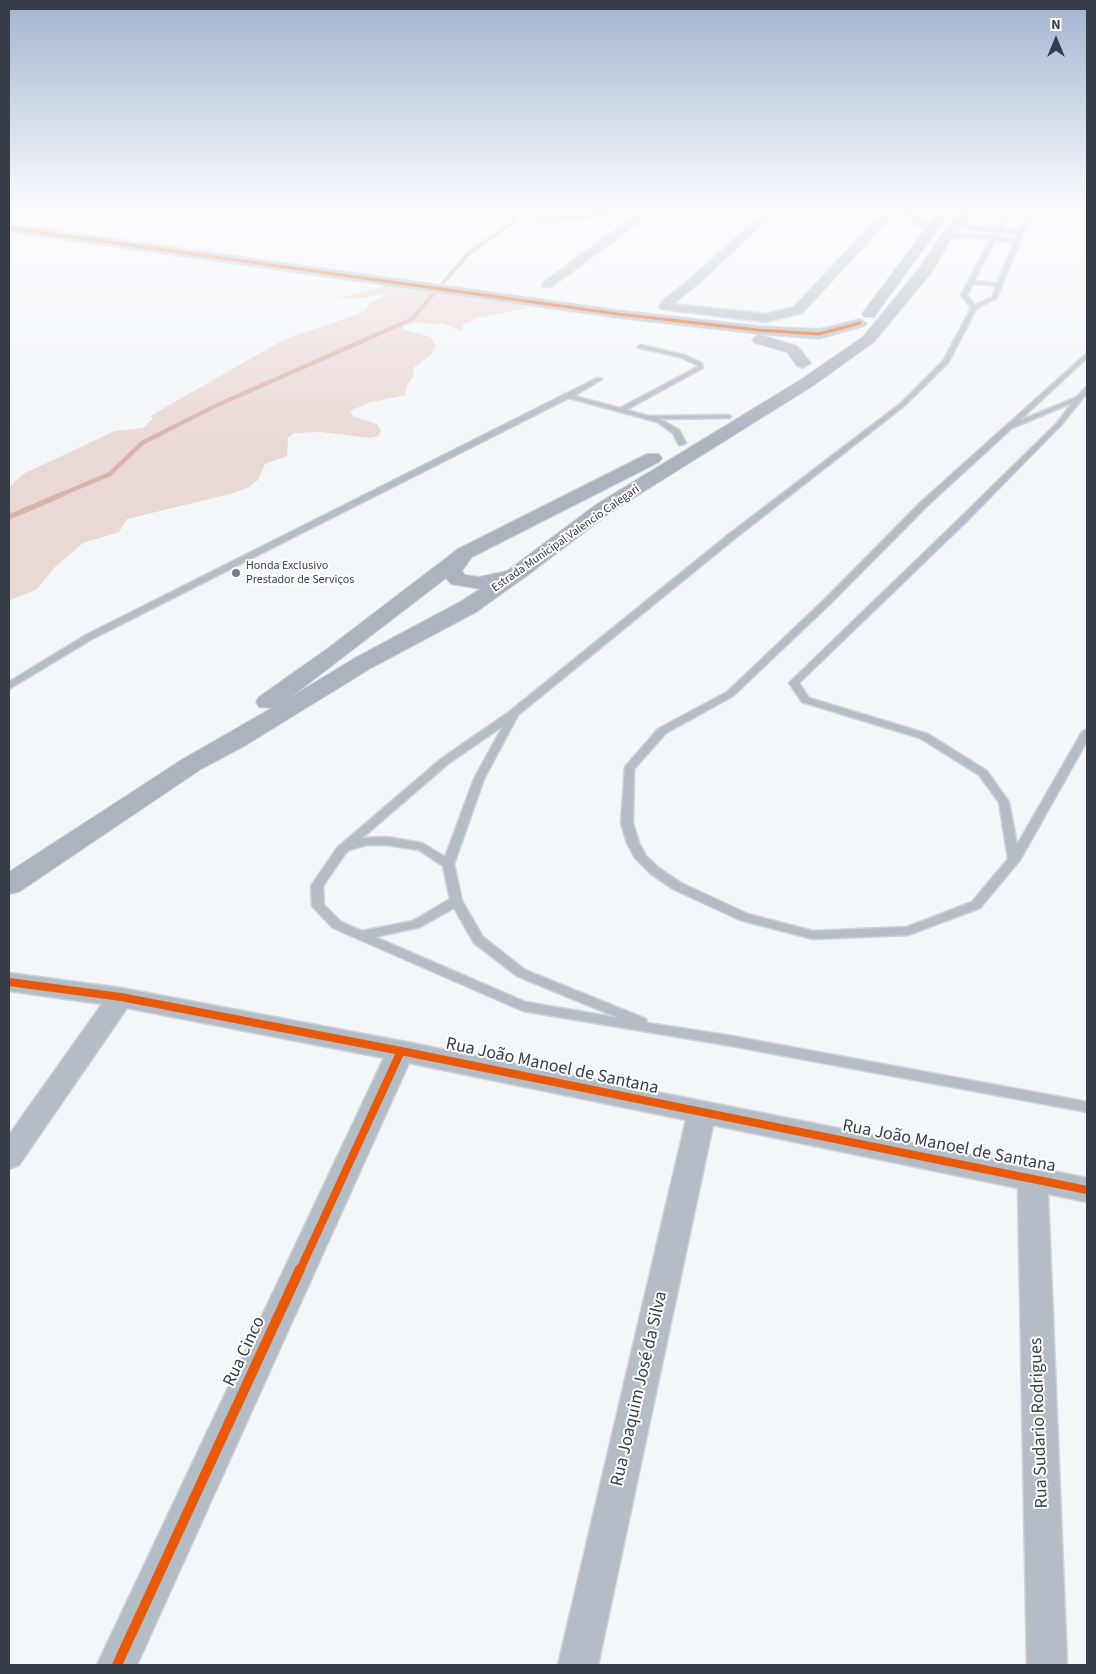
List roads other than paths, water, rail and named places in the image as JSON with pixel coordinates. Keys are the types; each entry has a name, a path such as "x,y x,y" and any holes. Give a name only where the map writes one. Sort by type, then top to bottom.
{"main road":[{"name":"Estrada Municipal Valencio Calegari","path":"192,764 225,733 335,654 466,553 682,443 728,417 860,323 877,306 889,287"},
{"name":"Estrada Municipal Valencio Calegari","path":"9,885 192,764 237,740 364,663 468,607 521,571 604,508 808,382 869,339 912,287"},
{"path":"466,553 456,561 452,571 458,580 470,583 488,582 521,571"}],"street":[{"path":"365,287 806,334 828,333 860,323"},
{"path":"422,287 455,296 766,341 792,350 803,363"},
{"path":"687,287 670,300 665,307 766,318 798,310 820,287"},
{"name":"Rua João Manoel de Santana","path":"9,982 121,997 401,1051 702,1114 1087,1190"},
{"path":"9,1157 121,997"},
{"name":"Rua Cinco","path":"116,1665 401,1051"},
{"name":"Rua Joaquim José da Silva","path":"578,1665 702,1114"},
{"name":"Rua Sudario Rodrigues","path":"1033,1180 1047,1665"}],"lane":[{"path":"968,287 964,295 974,308"},
{"path":"998,287 994,298 974,308 946,362 902,405 732,537 513,714 445,760 342,851 317,886 318,906 337,925 523,1006 726,1040 1087,1107"},
{"path":"621,410 700,368 700,364 682,356 641,347"},
{"path":"1087,356 1002,431 730,694 662,731 629,769 627,823 633,844 641,858 655,871 678,886 744,917 813,935 908,931 976,905 1014,860 1087,732"},
{"path":"9,686 89,637 568,396 598,378"},
{"path":"1014,860 1004,802 983,772 924,736 805,700 794,683 1059,424 1087,389"},
{"path":"568,396 659,422 676,432 682,443"},
{"path":"1002,431 1082,397"},
{"path":"643,417 728,417"},
{"path":"513,714 479,779 448,864 456,901 478,940 521,973 664,1031"},
{"path":"342,851 366,841 388,841 422,847 448,864"},
{"path":"363,935 416,924 456,901"}],"waterway":[{"path":"374,336 412,319 440,287"},
{"path":"60,495 110,474 142,443 213,407 376,335"},
{"path":"9,517 63,494"}],"place":[{"name":"Honda Exclusivo Prestador de Serviços","path":"236,573"}]}
